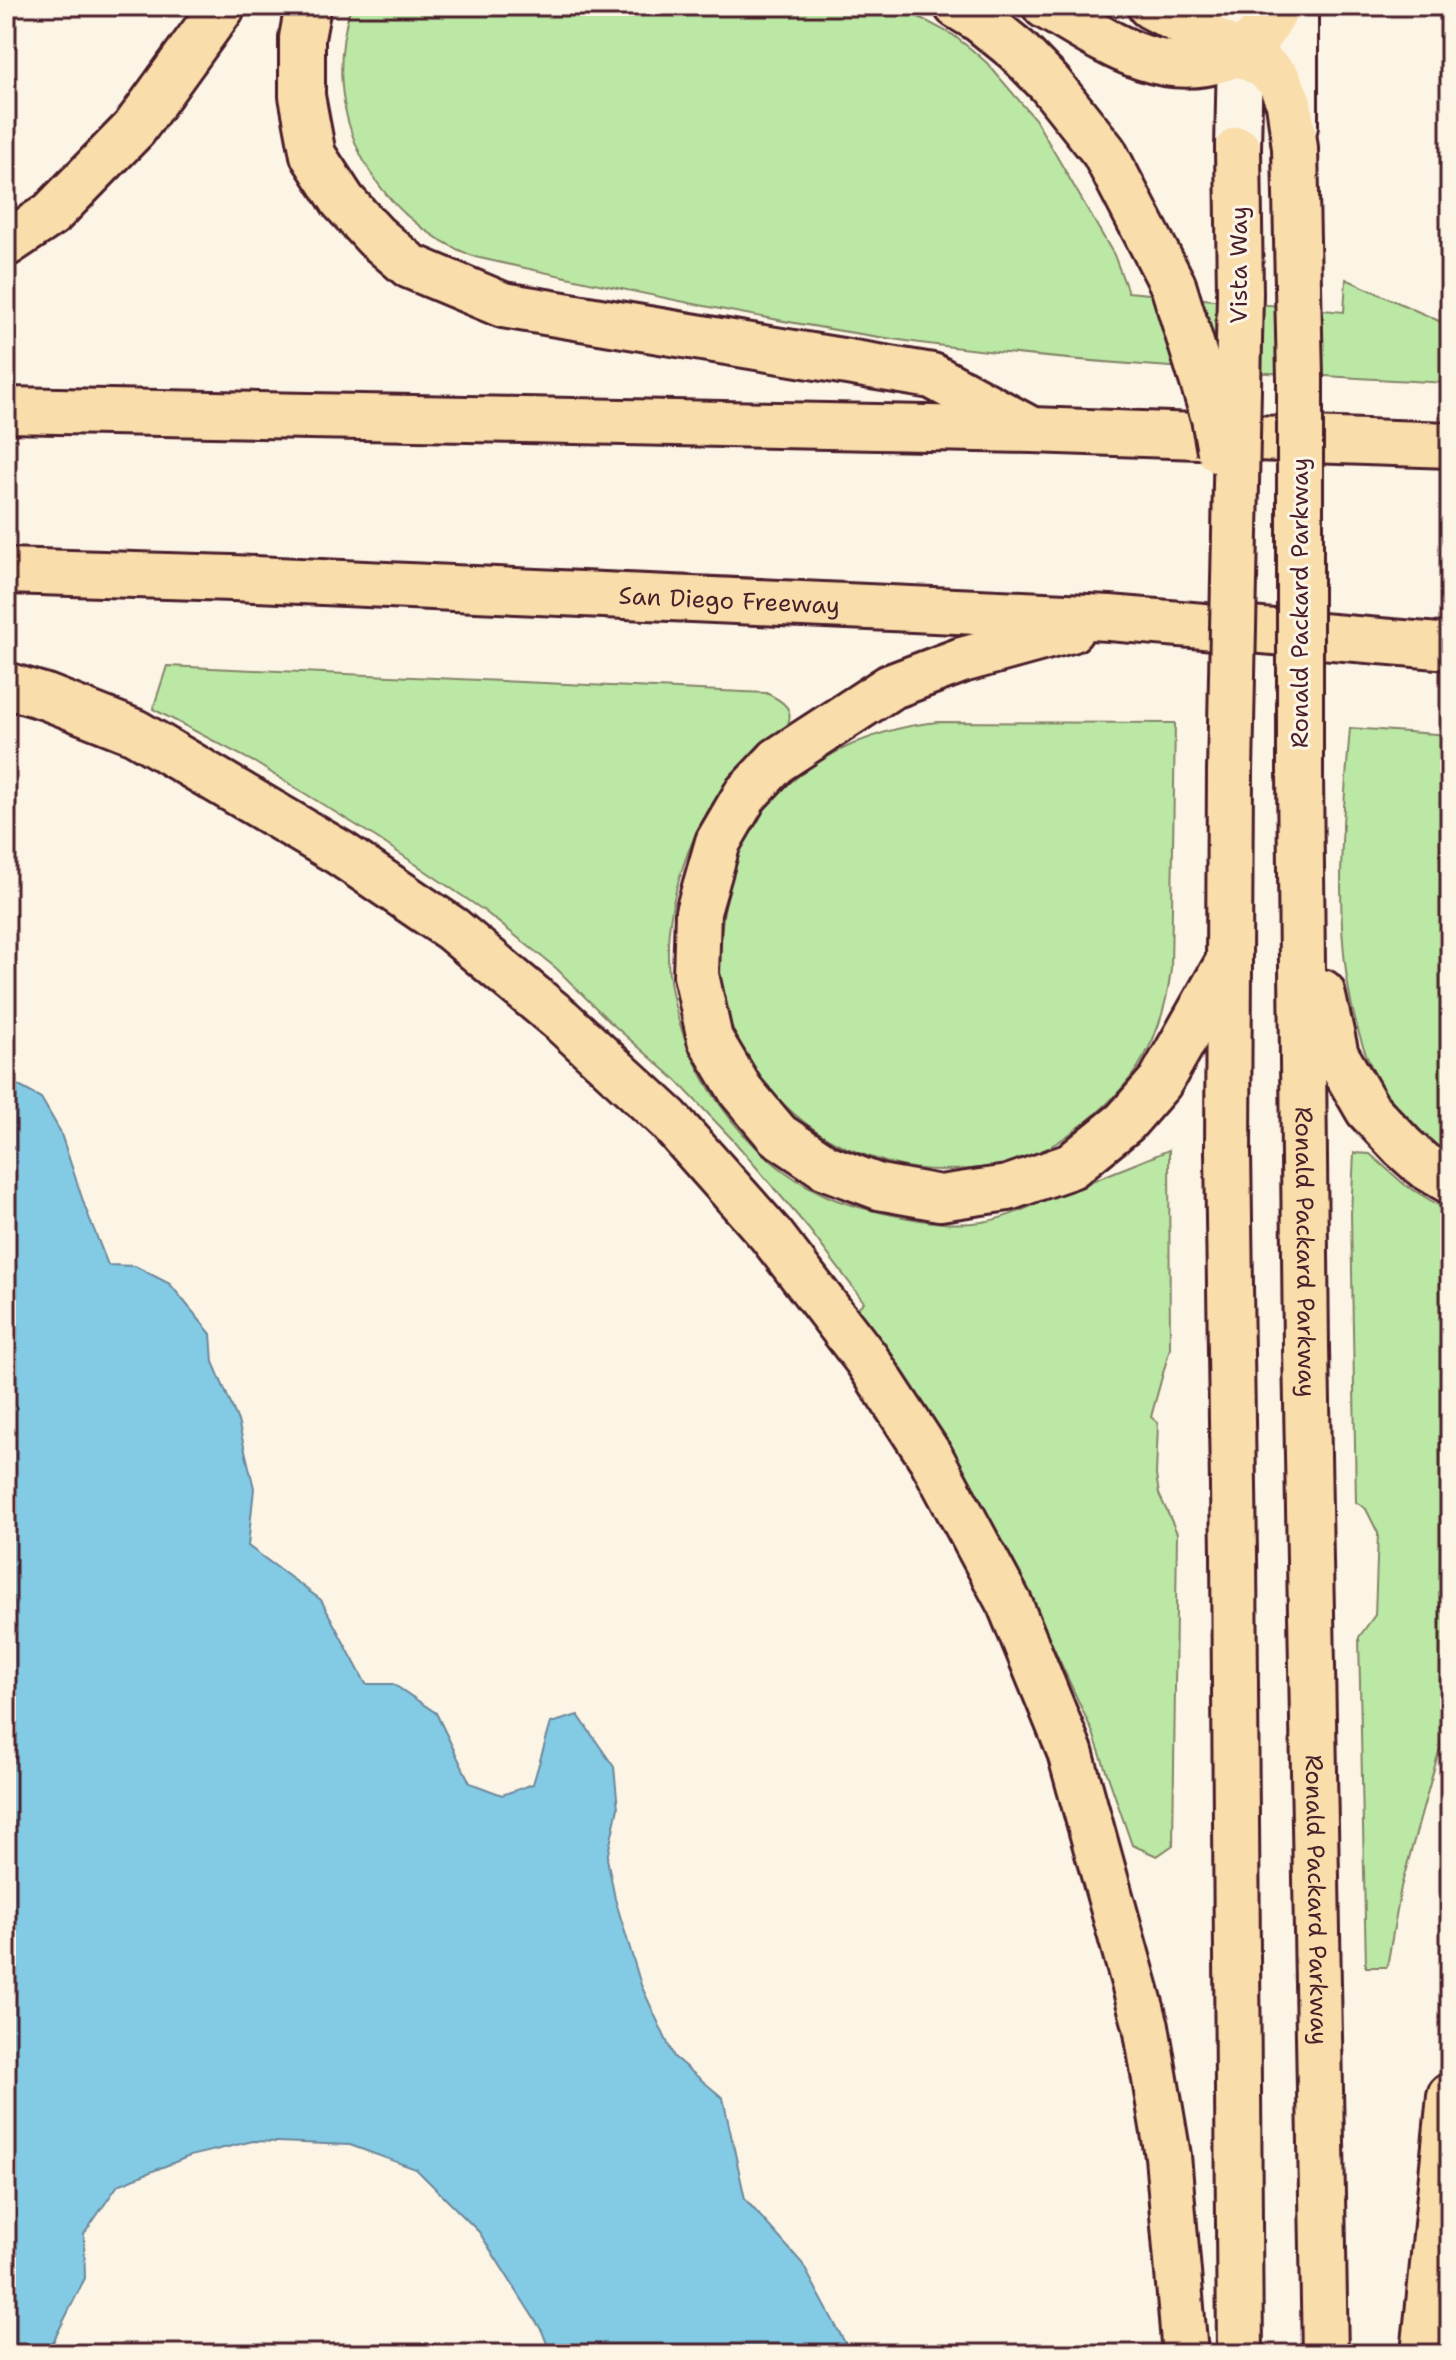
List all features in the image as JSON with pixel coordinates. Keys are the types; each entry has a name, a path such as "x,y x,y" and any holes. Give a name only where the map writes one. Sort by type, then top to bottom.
{"highway":[{"path":"6,244 51,214 134,129 223,6"},
{"path":"308,6 302,38 302,96 313,155 343,201 375,236 410,266 503,305 932,376 1032,430"},
{"path":"957,6 1017,50 1050,84 1104,152 1173,285 1214,418 1234,524 1228,1152 1240,2354"},
{"path":"1045,6 1152,63 1183,66 1211,63 1240,53 1260,33 1278,6"},
{"name":"Ronald Packard Parkway","path":"1150,6 1264,66 1279,80 1289,103 1295,148 1300,378 1300,774 1306,1349 1325,2354"},
{"name":"Vista Way","path":"1234,524 1240,293 1238,149"},
{"path":"6,410 1032,430 1450,445"},
{"name":"San Diego Freeway","path":"6,571 232,578 1110,618 1450,647"},
{"path":"1110,618 962,660 890,687 778,760 767,771 746,794 718,842 698,912 696,975 710,1039 741,1091 778,1135 826,1167 879,1187 940,1198 1008,1188 1071,1166 1125,1122 1160,1082 1230,959"},
{"path":"6,685 46,697 135,732 340,853 452,929 562,1021 668,1119 771,1235 867,1360 931,1458 1010,1605 1070,1752 1146,2026 1168,2156 1185,2354"},
{"path":"1303,911 1336,1055 1368,1110 1413,1156 1450,1181"},
{"path":"1424,2354 1450,2096"}],"main road":[{"name":"Vista Way","path":"1238,149 1241,6"},
{"path":"1295,6 1295,148"}],"green space":[{"path":"351,6 898,6 953,35 971,49 1035,119 1114,255 1128,292 1344,312 1346,279 1450,326 1450,383 1118,363 920,343 752,315 475,257 438,239 407,216 381,188 362,157 348,122 342,85 343,46"},
{"path":"167,666 766,693 786,706 789,721 777,738 737,772 706,815 693,840 675,894 668,948 675,1008 686,1041 719,1103 741,1131 765,1156 793,1177 832,1198 889,1214 950,1223 982,1222 1003,1217 1169,1150 1170,1348 1151,1417 1158,1423 1156,1475 1159,1494 1177,1533 1173,1845 1157,1856 1132,1845 1093,1733 1019,1573 972,1485 925,1407 855,1310 864,1302 808,1228 734,1141 675,1079 610,1022 556,968 483,910 377,838 254,762 153,709"},
{"path":"937,722 1175,723 1171,969 1166,998 1150,1047 1122,1088 1105,1106 1061,1140 1018,1160 956,1170 928,1170 892,1164 847,1148 804,1122 784,1105 751,1064 728,1018 719,983 719,949 734,859 755,819 792,781 836,752 886,732"},
{"path":"1350,728 1450,735 1450,1154 1406,1120 1375,1075 1356,1022 1345,962 1341,900"},
{"path":"1354,1153 1370,1154 1405,1185 1450,1212 1450,1712 1401,1887 1387,1967 1366,1967 1359,1637 1375,1615 1378,1533 1366,1509 1356,1502 1351,1214"}],"water":[{"path":"6,1079 41,1098 60,1131 108,1265 135,1266 170,1284 211,1334 213,1362 238,1421 254,1488 248,1546 321,1600 366,1684 393,1684 436,1713 470,1783 502,1795 533,1784 551,1723 578,1715 614,1767 618,1808 607,1858 615,1899 641,1985 674,2057 723,2098 745,2199 802,2263 851,2354 551,2354 542,2331 479,2232 416,2169 350,2145 253,2141 190,2156 118,2185 84,2234 85,2278 47,2354 6,2354"}]}
